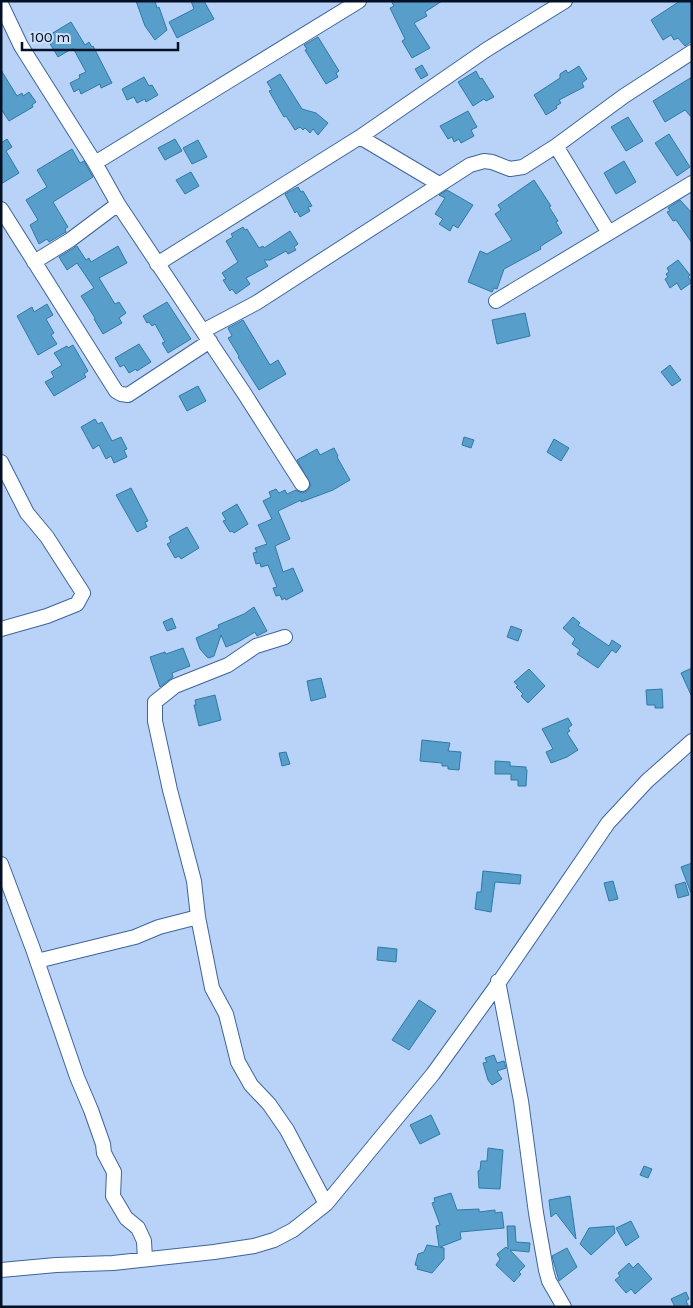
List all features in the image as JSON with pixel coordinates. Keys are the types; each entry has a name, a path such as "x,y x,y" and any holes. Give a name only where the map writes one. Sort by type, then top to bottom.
{"street":[{"path":"94,164 359,1"},
{"path":"157,264 360,137 486,50 565,1"},
{"path":"1,4 21,46 118,204 207,336 302,484"},
{"path":"1,209 116,391 128,395 207,336 439,184 477,162 492,162 510,169 523,167 556,146 624,96 692,52"},
{"path":"360,137 439,184"},
{"path":"556,146 609,233"},
{"path":"496,300 692,183"},
{"path":"34,262 70,240 118,204"},
{"path":"1,462 27,513 47,537 83,593 77,604 47,616 1,629"},
{"path":"285,637 256,646 228,665 175,686 155,702 155,721 170,790 194,882 198,917 212,988 226,1014 238,1062 251,1085 269,1104 286,1130 326,1204"},
{"path":"1,1270 145,1260 254,1246 274,1240 293,1230 326,1204 433,1074 608,823 646,781 692,741"},
{"path":"1,864 77,1077 91,1110 103,1144 104,1153 114,1172 113,1196 126,1218 138,1228 144,1241 145,1260"},
{"path":"37,961 135,936 159,927 198,917"},
{"path":"498,981 521,1101 536,1213 546,1270 549,1281 564,1307"}],"building":[{"path":"136,1 155,1 157,8 159,7 167,30 155,40 145,26"},
{"path":"191,1 204,1 214,19 177,38 169,22 194,9"},
{"path":"391,1 442,1 425,12 427,16 414,23 430,48 412,58 402,41 405,39 390,8 394,6"},
{"path":"680,1 692,1 692,41 685,46 678,38 674,40 671,35 663,40 651,20"},
{"path":"71,22 85,45 89,42 93,46 112,83 101,88 100,84 81,94 79,89 74,92 70,83 80,78 79,75 86,72 73,48 58,57 46,37"},
{"path":"318,37 339,71 336,73 338,77 326,84 305,50 307,49 304,45"},
{"path":"422,65 428,75 421,79 415,69"},
{"path":"579,66 587,79 582,83 584,87 559,100 561,103 556,106 557,108 546,115 534,95 560,78 560,74 566,70 568,73"},
{"path":"1,70 17,96 22,93 23,96 29,92 36,102 32,105 33,107 9,121 1,109"},
{"path":"476,71 494,97 486,101 484,99 473,106 458,82"},
{"path":"280,74 302,109 316,113 328,123 318,135 313,129 310,133 305,128 303,130 300,127 295,130 286,116 284,117 269,91 272,90 267,82"},
{"path":"144,77 149,86 152,85 158,95 146,102 145,99 137,103 134,97 127,100 122,89"},
{"path":"692,77 692,118 685,110 665,122 653,101"},
{"path":"468,111 477,127 471,130 474,136 461,143 459,139 454,142 452,137 448,139 440,126"},
{"path":"628,117 643,141 626,151 611,127"},
{"path":"669,134 690,167 677,176 655,143"},
{"path":"7,139 12,147 6,151 19,173 1,184 1,143"},
{"path":"175,139 182,151 165,160 158,148"},
{"path":"198,140 207,157 192,164 183,148"},
{"path":"72,149 80,163 84,161 93,177 53,202 68,227 65,229 66,232 49,242 47,239 39,244 30,225 38,220 26,200 47,187 37,170"},
{"path":"624,161 636,182 616,194 604,173"},
{"path":"191,172 199,186 185,194 176,180"},
{"path":"534,180 551,206 549,207 558,221 556,222 562,233 540,247 541,249 504,269 497,289 494,288 492,292 468,282 480,251 487,254 512,240 495,214 501,210 498,205"},
{"path":"298,187 301,192 303,191 312,206 308,207 310,211 300,217 297,211 295,213 285,194"},
{"path":"447,190 473,205 458,228 453,225 450,231 439,224 443,219 435,214 445,198 439,195"},
{"path":"680,200 692,213 692,243 676,220 673,221 667,212 670,211 668,208"},
{"path":"243,227 245,230 247,229 259,248 263,246 264,248 290,231 298,244 294,247 296,250 288,254 286,251 270,260 264,260 268,266 246,278 250,284 236,294 232,289 230,291 223,280 226,279 222,273 238,262 226,241 233,237 231,234"},
{"path":"77,246 86,260 89,258 91,262 118,246 127,263 99,278 115,304 119,302 126,313 119,318 122,323 103,334 81,296 94,288 77,263 67,270 59,257"},
{"path":"678,260 690,275 688,277 692,282 681,290 677,283 670,288 665,279 668,277 666,274 669,272 667,268"},
{"path":"167,302 191,339 168,353 162,343 165,342 155,324 152,326 149,322 147,323 143,316"},
{"path":"47,304 53,315 46,319 54,333 51,335 57,344 38,355 17,316 32,307 34,312"},
{"path":"525,313 530,336 497,344 492,320"},
{"path":"243,320 270,365 278,360 286,374 259,390 228,338 232,336 228,328"},
{"path":"139,344 151,362 137,371 136,369 129,373 124,365 120,367 115,358"},
{"path":"73,345 88,371 84,374 86,377 54,396 45,382 54,377 51,372 62,365 54,353"},
{"path":"670,365 681,380 672,386 661,372"},
{"path":"198,386 206,401 187,411 179,396"},
{"path":"95,419 98,424 102,422 112,441 121,437 127,449 124,450 127,457 114,463 111,456 106,459 99,445 93,449 81,427"},
{"path":"464,437 474,440 471,448 462,445"},
{"path":"554,439 569,448 561,461 547,452"},
{"path":"334,448 350,480 333,490 301,502 301,500 278,511 290,539 275,546 283,572 293,568 303,591 286,600 285,598 282,600 280,595 276,596 273,588 277,587 268,565 261,567 260,563 256,564 253,553 257,552 255,548 267,544 258,525 272,519 263,501 271,497 269,492 276,489 279,493 285,490 287,494 296,490 302,493 307,491 311,485 297,460 317,449 320,455"},
{"path":"131,488 148,521 145,522 147,527 137,532 116,495"},
{"path":"237,504 248,524 234,533 230,532 223,521 226,520 222,513"},
{"path":"187,527 199,548 181,559 179,556 175,558 167,544 171,542 169,537"},
{"path":"254,607 267,631 257,636 255,632 226,647 221,635 214,656 207,657 200,649 196,638 219,628 218,625 244,614"},
{"path":"573,617 580,623 578,625 609,646 612,640 621,646 616,653 612,650 598,668 577,654 580,650 572,644 575,639 563,628"},
{"path":"172,618 176,628 167,631 163,622"},
{"path":"511,626 522,630 518,641 507,637"},
{"path":"183,648 190,666 172,673 173,677 160,687 150,657"},
{"path":"692,668 692,697 681,673"},
{"path":"529,669 545,686 528,703 521,696 523,694 514,682"},
{"path":"321,678 326,697 311,701 307,681"},
{"path":"662,689 663,708 647,705 646,690"},
{"path":"215,695 221,720 199,726 194,705 196,705 195,700"},
{"path":"568,718 572,725 568,728 570,731 567,733 578,750 567,757 551,763 546,752 553,749 542,729"},
{"path":"422,740 450,743 448,751 461,752 459,770 448,769 448,766 442,766 442,763 420,761"},
{"path":"286,752 290,764 282,766 279,753"},
{"path":"495,761 510,762 510,766 526,767 526,786 518,786 518,780 511,780 511,774 495,774"},
{"path":"692,863 692,893 691,893 681,867"},
{"path":"483,871 521,875 520,884 495,882 491,912 475,909 477,892 481,892"},
{"path":"613,881 618,899 609,901 604,883"},
{"path":"685,882 689,895 678,898 675,885"},
{"path":"378,947 397,949 396,962 377,960"},
{"path":"419,1000 436,1011 409,1050 392,1040"},
{"path":"494,1055 497,1063 504,1061 506,1068 497,1071 502,1079 492,1085 488,1080 483,1063 487,1062 485,1058"},
{"path":"431,1115 440,1134 420,1144 410,1125"},
{"path":"488,1148 503,1150 500,1189 479,1188 478,1171 480,1170 481,1161 487,1161"},
{"path":"644,1166 652,1169 648,1178 640,1175"},
{"path":"451,1193 457,1210 479,1209 479,1212 495,1210 495,1213 502,1212 504,1228 460,1232 461,1239 440,1247 444,1248 444,1259 432,1273 417,1269 418,1266 415,1265 418,1254 424,1252 427,1245 439,1247 436,1226 440,1225 432,1203 435,1202 434,1198"},
{"path":"570,1196 576,1239 556,1213 551,1217 549,1200"},
{"path":"631,1221 639,1237 626,1246 616,1228"},
{"path":"507,1226 515,1226 516,1242 530,1243 529,1252 510,1250 525,1266 519,1272 521,1274 514,1282 496,1265 500,1259 497,1254 506,1247 508,1249"},
{"path":"614,1226 615,1233 591,1255 580,1244 589,1228"},
{"path":"567,1248 577,1267 559,1281 552,1256"},
{"path":"629,1263 633,1268 638,1263 652,1279 635,1294 631,1289 626,1293 615,1280 620,1276 618,1273"},
{"path":"686,1292 689,1299 686,1301 689,1307 675,1307 671,1299"}]}
